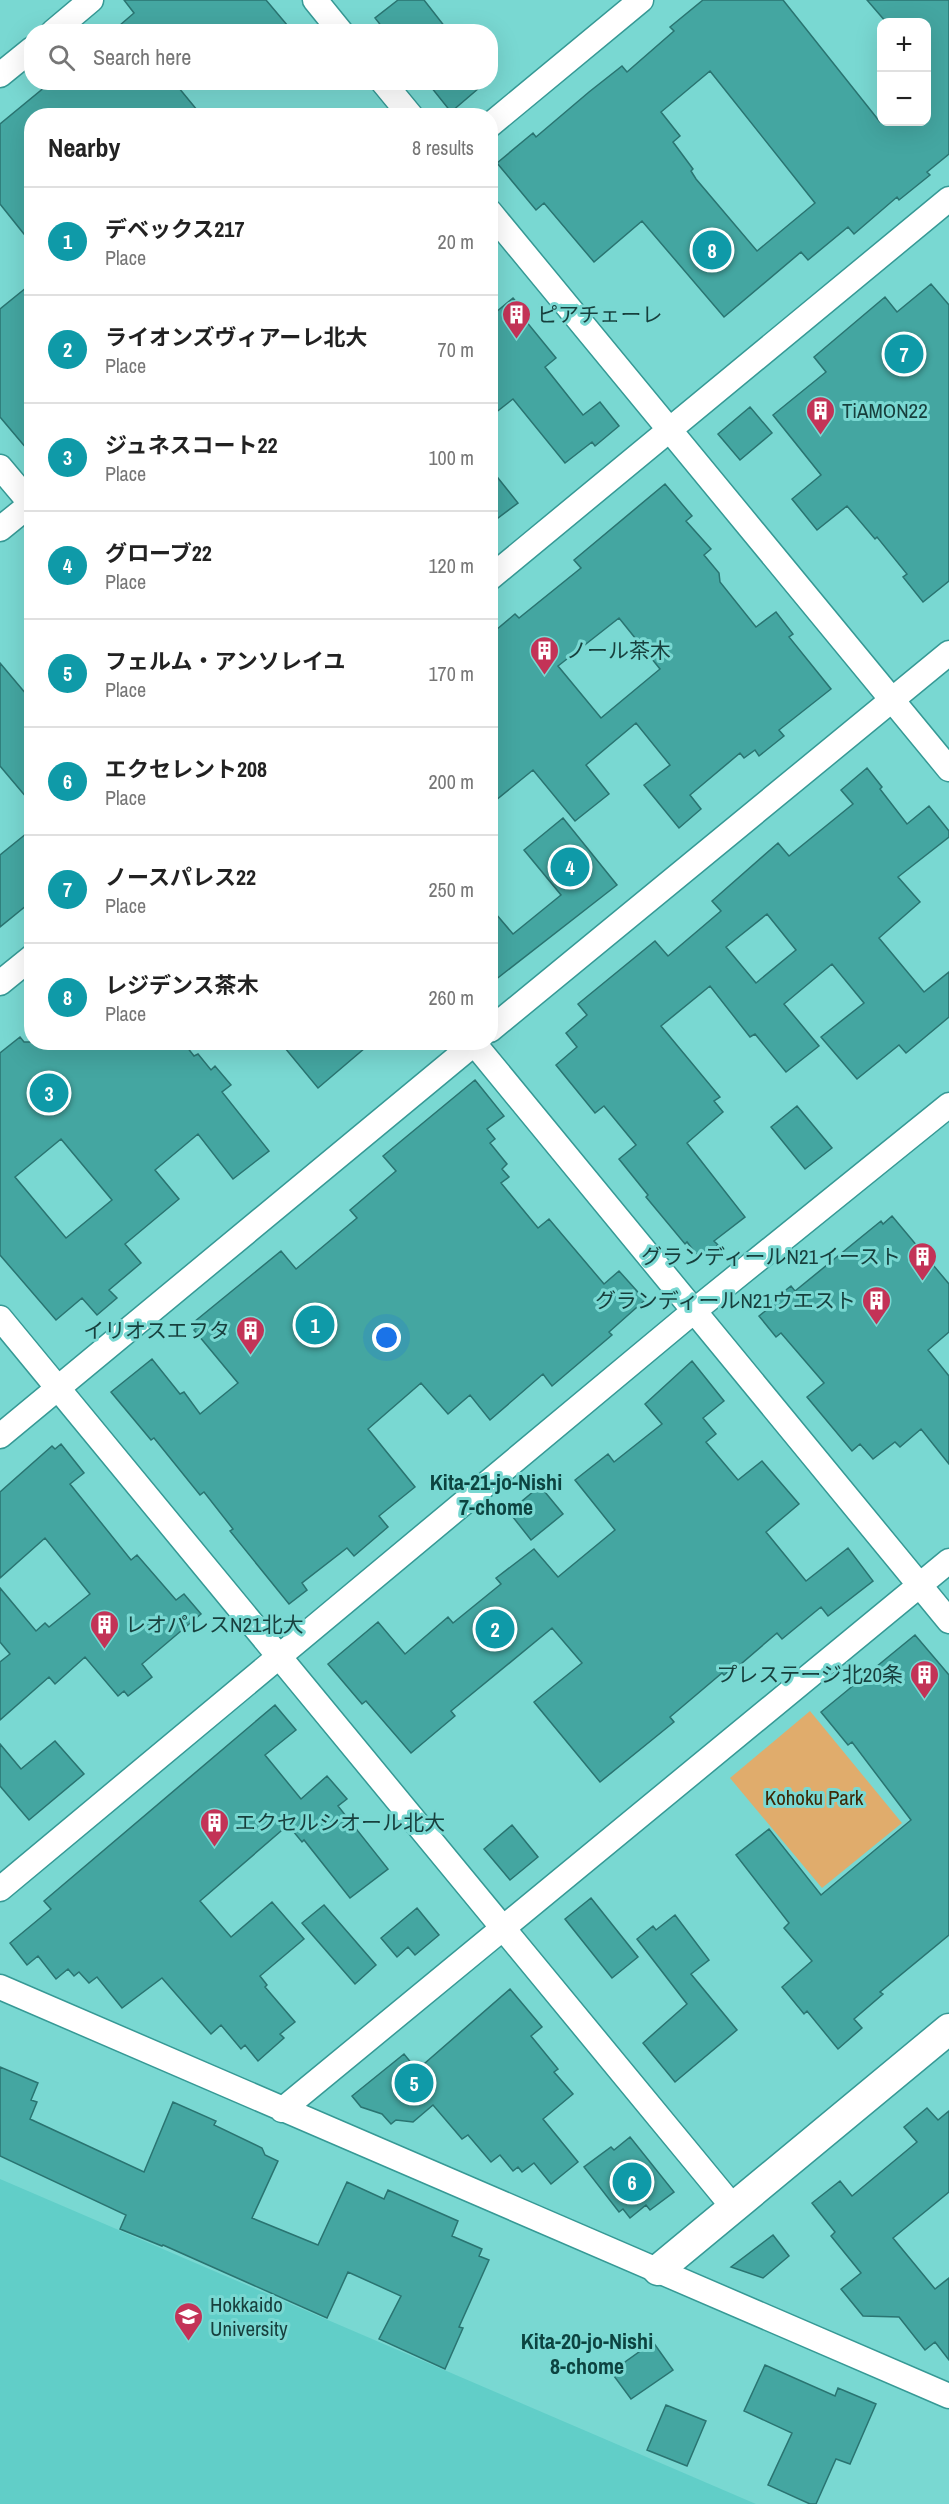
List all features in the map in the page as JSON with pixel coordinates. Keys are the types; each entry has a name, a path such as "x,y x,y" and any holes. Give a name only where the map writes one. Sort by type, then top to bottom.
{"street":[{"path":"62,24 91,0"},
{"path":"315,0 334,24"},
{"path":"498,118 641,0"},
{"path":"0,75 24,56"},
{"path":"390,90 405,108"},
{"path":"498,571 949,199"},
{"path":"498,222 949,769"},
{"path":"0,467 24,496"},
{"path":"0,529 24,510"},
{"path":"498,1024 949,653"},
{"path":"0,983 24,964"},
{"path":"0,1436 466,1050"},
{"path":"486,1050 694,1311 949,1620"},
{"path":"0,1889 694,1311 949,1105"},
{"path":"0,1317 733,2207"},
{"path":"282,2110 949,1561"},
{"path":"0,1987 949,2396"},
{"path":"658,2270 949,2029"}],"shaded area":[{"name":"Hokkaido University","path":"0,2179 756,2504 0,2504"}],"green space":[{"name":"Kohoku Park","path":"810,1711 902,1823 822,1888 730,1778"}],"building":[{"path":"124,0 266,0 286,24 121,24 134,13"},
{"path":"398,0 424,0 443,24 380,24 375,18"},
{"path":"703,0 783,0 877,118 877,126 931,126 931,18 883,18 867,0 949,0 949,154 927,172 930,175 899,200 897,197 854,234 848,227 808,260 801,252 724,317 642,221 594,262 544,203 536,210 498,164 533,133 536,137 622,66 627,72 674,31 670,27","holes":["710,71 815,203 757,251 691,171 693,169 673,142 680,136 661,112"]},
{"path":"41,90 181,90 195,108 24,108 24,234 0,204 0,124"},
{"path":"433,90 477,90 456,108 448,108"},
{"path":"931,284 949,305 949,581 923,602 903,577 907,574 877,537 875,539 847,506 817,530 792,499 821,475 773,415 826,372 814,357 885,297 897,312"},
{"path":"24,290 24,446 0,417 0,309"},
{"path":"513,298 529,317 525,320 556,358 545,367 583,415 600,402 619,426 595,446 592,442 565,463 513,399 498,411 498,310"},
{"path":"750,407 772,433 740,460 718,434"},
{"path":"498,478 518,503 498,518"},
{"path":"665,484 692,516 686,521 711,549 704,555 719,573 720,582 756,627 776,612 793,634 789,637 831,689 779,730 784,736 759,756 755,750 744,758 740,753 690,795 701,809 679,828 644,785 670,765 636,723 586,765 609,794 575,821 533,770 498,798 498,628 515,614 519,618 581,568 574,560","holes":["619,618 660,669 601,718 558,666"]},
{"path":"0,663 24,692 24,794 0,766"},
{"path":"867,768 907,824 929,806 949,831 949,837 898,877 920,902 879,938 924,992 949,972 949,1017 906,1053 899,1045 857,1079 821,1037 864,1003 832,964 784,1004 819,1046 786,1072 755,1034 750,1037 710,986 661,1026 720,1097 714,1101 723,1112 687,1143 745,1217 714,1241 718,1245 700,1259 646,1197 648,1195 619,1159 636,1145 604,1106 595,1113 556,1065 577,1047 566,1033 587,1015 578,1004 655,941 668,956 721,911 712,901 778,843 789,856 853,804 841,790","holes":["767,914 796,950 756,983 726,947"]},
{"path":"563,818 617,885 498,978 498,916 513,934 561,895 524,850"},
{"path":"24,836 24,908 0,927 0,855"},
{"path":"20,1037 24,1042 24,1050 189,1050 194,1056 198,1054 211,1070 215,1066 231,1085 222,1092 269,1151 233,1179 198,1134 155,1170 179,1199 125,1244 141,1263 109,1290 117,1298 97,1315 82,1298 56,1320 0,1255 0,1053","holes":["61,1139 112,1200 66,1238 15,1177"]},
{"path":"287,1050 363,1050 318,1088"},
{"path":"475,1080 504,1116 487,1129 495,1139 490,1143 507,1164 502,1169 509,1177 501,1183 538,1228 549,1219 604,1284 619,1271 645,1300 609,1332 612,1335 552,1386 543,1374 490,1420 470,1395 448,1414 421,1383 368,1429 415,1487 379,1516 388,1527 354,1556 347,1548 302,1583 307,1590 289,1604 230,1531 233,1529 204,1492 200,1495 154,1438 151,1440 111,1392 152,1359 180,1394 184,1392 200,1414 238,1383 194,1330 198,1326 194,1322 281,1251 296,1269 357,1218 350,1210 396,1171 383,1156"},
{"path":"797,1106 832,1148 805,1169 771,1127"},
{"path":"892,1216 949,1284 949,1332 928,1350 949,1376 949,1464 921,1429 900,1447 895,1442 873,1459 860,1444 852,1451 807,1397 824,1383 781,1333 776,1337 759,1316 774,1304 772,1301 791,1286 795,1291 881,1221 883,1224"},
{"path":"692,1361 724,1401 703,1418 716,1434 706,1442 738,1480 762,1461 799,1504 766,1532 806,1581 848,1548 873,1581 828,1616 821,1607 782,1639 777,1633 735,1669 734,1667 724,1675 722,1673 670,1717 674,1722 600,1782 534,1702 582,1663 552,1628 451,1711 455,1716 411,1753 366,1701 362,1704 328,1664 378,1622 405,1654 448,1617 453,1623 501,1584 496,1578 534,1549 558,1577 615,1530 575,1480 608,1454 614,1462 662,1424 645,1404"},
{"path":"61,1444 84,1473 70,1484 131,1560 137,1555 176,1600 184,1594 201,1614 142,1664 152,1677 128,1696 124,1691 118,1696 85,1657 55,1684 49,1677 0,1720 0,1662 10,1654 0,1642 0,1588 36,1631 45,1623 49,1627 90,1594 45,1538 0,1578 0,1492 52,1446 55,1449"},
{"path":"540,1486 563,1514 531,1540 509,1512"},
{"path":"915,1635 949,1675 949,1935 880,1992 883,1994 854,2019 862,2028 838,2049 807,2011 804,2014 782,1987 812,1961 784,1928 789,1923 736,1855 769,1829 821,1895 911,1820 852,1742 848,1745 821,1712"},
{"path":"275,1705 296,1730 265,1755 301,1799 327,1776 347,1799 338,1806 388,1869 350,1898 304,1840 302,1842 288,1825 200,1901 231,1937 272,1902 304,1939 260,1976 267,1985 265,1987 295,2022 280,2034 284,2038 258,2061 245,2045 241,2049 221,2025 211,2034 162,1978 122,2008 97,1977 89,1983 79,1972 74,1976 68,1969 56,1979 38,1956 27,1965 10,1943 51,1909 44,1901"},
{"path":"55,1741 84,1774 29,1820 0,1786 0,1744 21,1769"},
{"path":"512,1825 538,1857 510,1880 484,1849"},
{"path":"591,1898 638,1957 612,1978 565,1919"},
{"path":"324,1905 376,1965 355,1984 302,1923"},
{"path":"417,1908 439,1935 415,1955 408,1947 397,1957 381,1938"},
{"path":"675,1915 709,1960 691,1974 737,2030 675,2082 643,2043 687,2004 637,1939 653,1926 656,1930"},
{"path":"510,1989 542,2027 531,2036 558,2069 554,2072 573,2094 543,2119 578,2162 551,2184 534,2163 522,2172 518,2167 513,2171 500,2155 491,2162 468,2135 462,2139 433,2105 413,2122 396,2120 391,2124 382,2114 361,2107 352,2096 404,2054 417,2070"},
{"path":"0,2067 38,2083 31,2100 37,2102 30,2119 144,2172 173,2102 216,2121 214,2125 262,2148 265,2155 278,2161 252,2218 318,2245 347,2182 384,2199 388,2190 458,2221 452,2236 482,2249 479,2256 489,2260 459,2327 463,2328 445,2369 379,2339 401,2296 348,2272 327,2318 163,2245 120,2229 126,2215 0,2156"},
{"path":"927,2108 938,2120 949,2111 949,2192 893,2238 935,2289 949,2278 949,2360 935,2342 925,2350 899,2317 863,2316 841,2289 861,2273 831,2236 835,2232 812,2203 840,2181 852,2196 917,2142 904,2127"},
{"path":"630,2137 674,2192 650,2210 646,2205 630,2218 623,2209 619,2212 584,2167 611,2147 614,2150"},
{"path":"773,2235 789,2256 763,2278 731,2267"},
{"path":"653,2342 673,2370 631,2399 611,2372"},
{"path":"765,2365 835,2396 838,2388 876,2404 850,2464 836,2459 816,2504 810,2504 768,2485 792,2433 744,2411"},
{"path":"666,2405 706,2421 687,2466 647,2450"}],"place":[{"name":"レジデンス茶木","path":"712,250"},
{"name":"ピアチェーレ","path":"516,340"},
{"name":"ノースパレス22","path":"904,354"},
{"name":"TiAMON22","path":"821,436"},
{"name":"ノール茶木","path":"545,676"},
{"name":"グローブ22","path":"570,867"},
{"name":"ジュネスコート22","path":"49,1093"},
{"name":"グランディールN21イースト","path":"922,1282"},
{"name":"デベックス217","path":"315,1325"},
{"name":"グランディールN21ウエスト","path":"877,1326"},
{"name":"イリオスエフタ","path":"251,1356"},
{"name":"ライオンズヴィアーレ北大","path":"495,1629"},
{"name":"レオパレスN21北大","path":"104,1650"},
{"name":"プレステージ北20条","path":"924,1700"},
{"name":"エクセルシオール北大","path":"214,1848"},
{"name":"フェルム・アンソレイユ","path":"414,2083"},
{"name":"エクセレント208","path":"632,2182"},
{"name":"Hokkaido University","path":"189,2342"}],"district":[{"name":"Kita-21-jo-Nishi 7-chome","path":"496,1494"},
{"name":"Kita-20-jo-Nishi 8-chome","path":"587,2354"}]}
